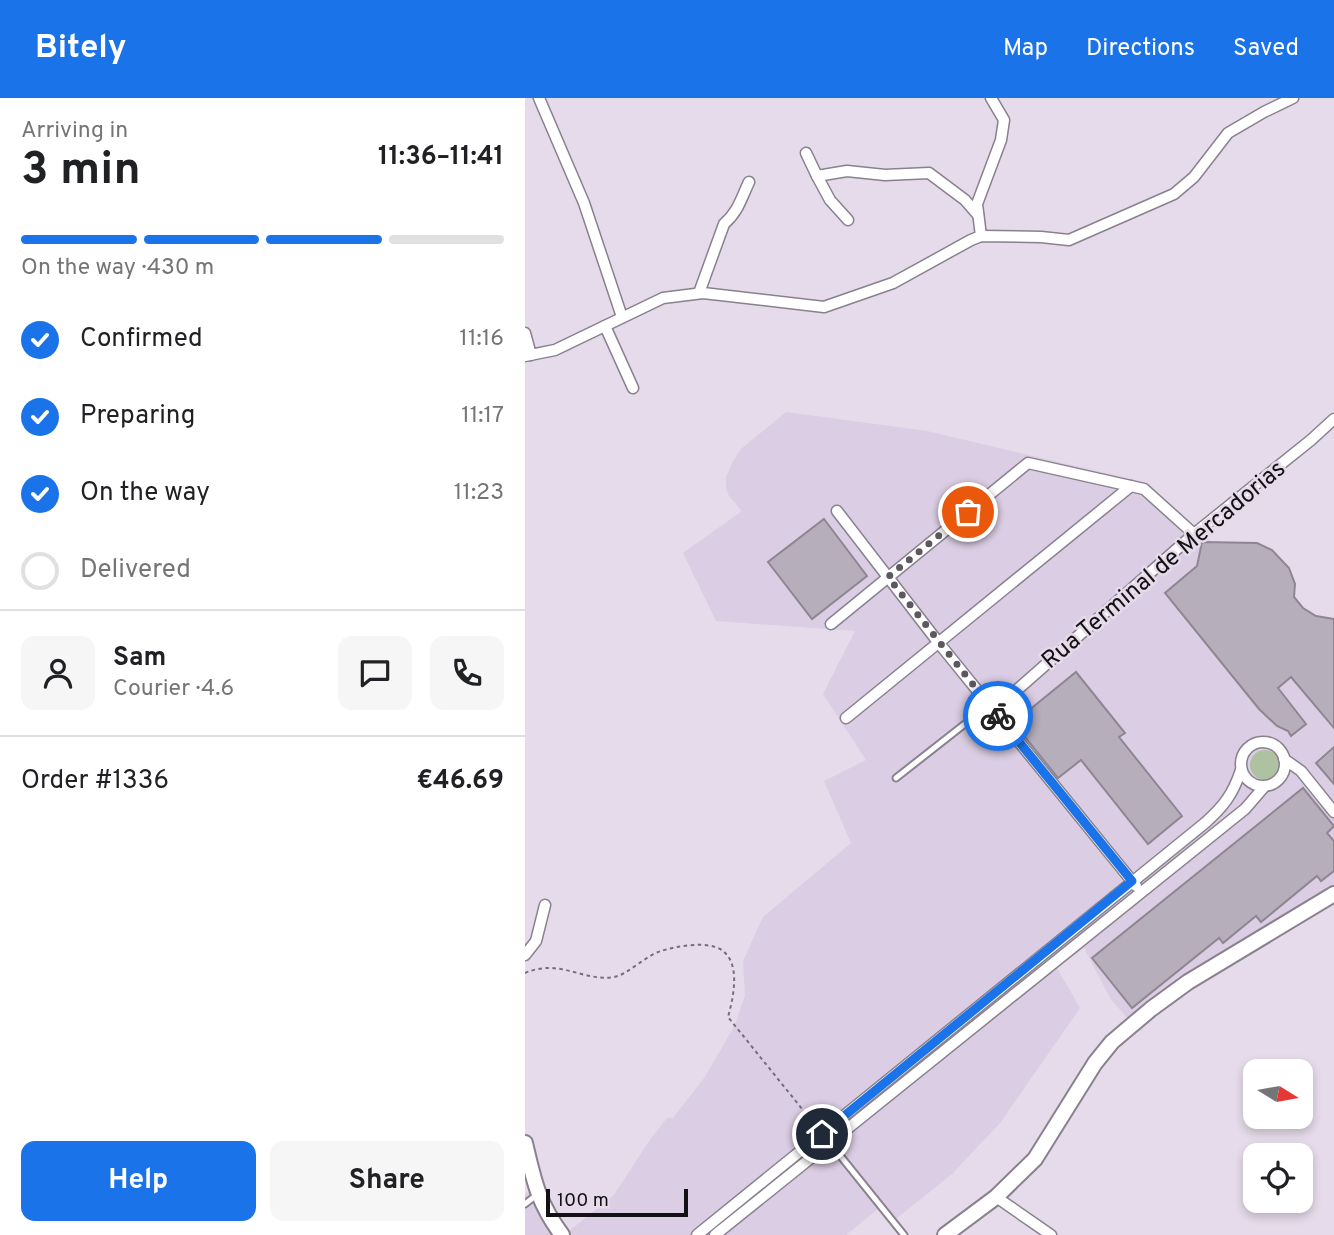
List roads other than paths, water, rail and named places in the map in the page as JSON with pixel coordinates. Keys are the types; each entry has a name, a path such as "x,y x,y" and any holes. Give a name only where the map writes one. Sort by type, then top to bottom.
{"street":[{"path":"539,98 584,203 622,317"},
{"path":"981,236 977,204 1001,140 1004,120 991,98"},
{"path":"525,333 528,356 555,350 663,298 699,293 824,307 893,283 981,236 1069,240 1174,194 1194,177 1228,133 1293,98"},
{"path":"806,153 829,200 848,220"},
{"path":"817,176 847,171 885,175 929,173 965,200 978,215"},
{"path":"699,293 724,224 735,214 749,182"},
{"path":"605,326 633,388"},
{"name":"Rua Terminal de Mercadorias","path":"991,708 1193,534 1334,419"},
{"path":"831,624 1028,463 1144,489 1193,534"},
{"path":"846,718 1131,486"},
{"path":"837,511 938,642 1141,892"},
{"path":"697,1235 1222,808 1235,786 1246,750 1257,743 1271,743 1277,747 1284,759 1285,765 1280,778 1270,785 1249,782 1241,770"},
{"path":"1284,759 1301,771 1334,812"},
{"path":"715,1235 1245,809 1263,786"},
{"path":"945,1235 996,1197 1035,1159 1095,1063 1112,1042 1188,982 1334,894"},
{"path":"525,956 536,941 545,905"},
{"path":"525,1143 538,1194 548,1217 562,1235"},
{"path":"996,1197 1051,1235"}],"lane":[{"path":"896,778 991,708"},
{"path":"830,1143 904,1235"},
{"path":"525,1204 538,1194"}]}
